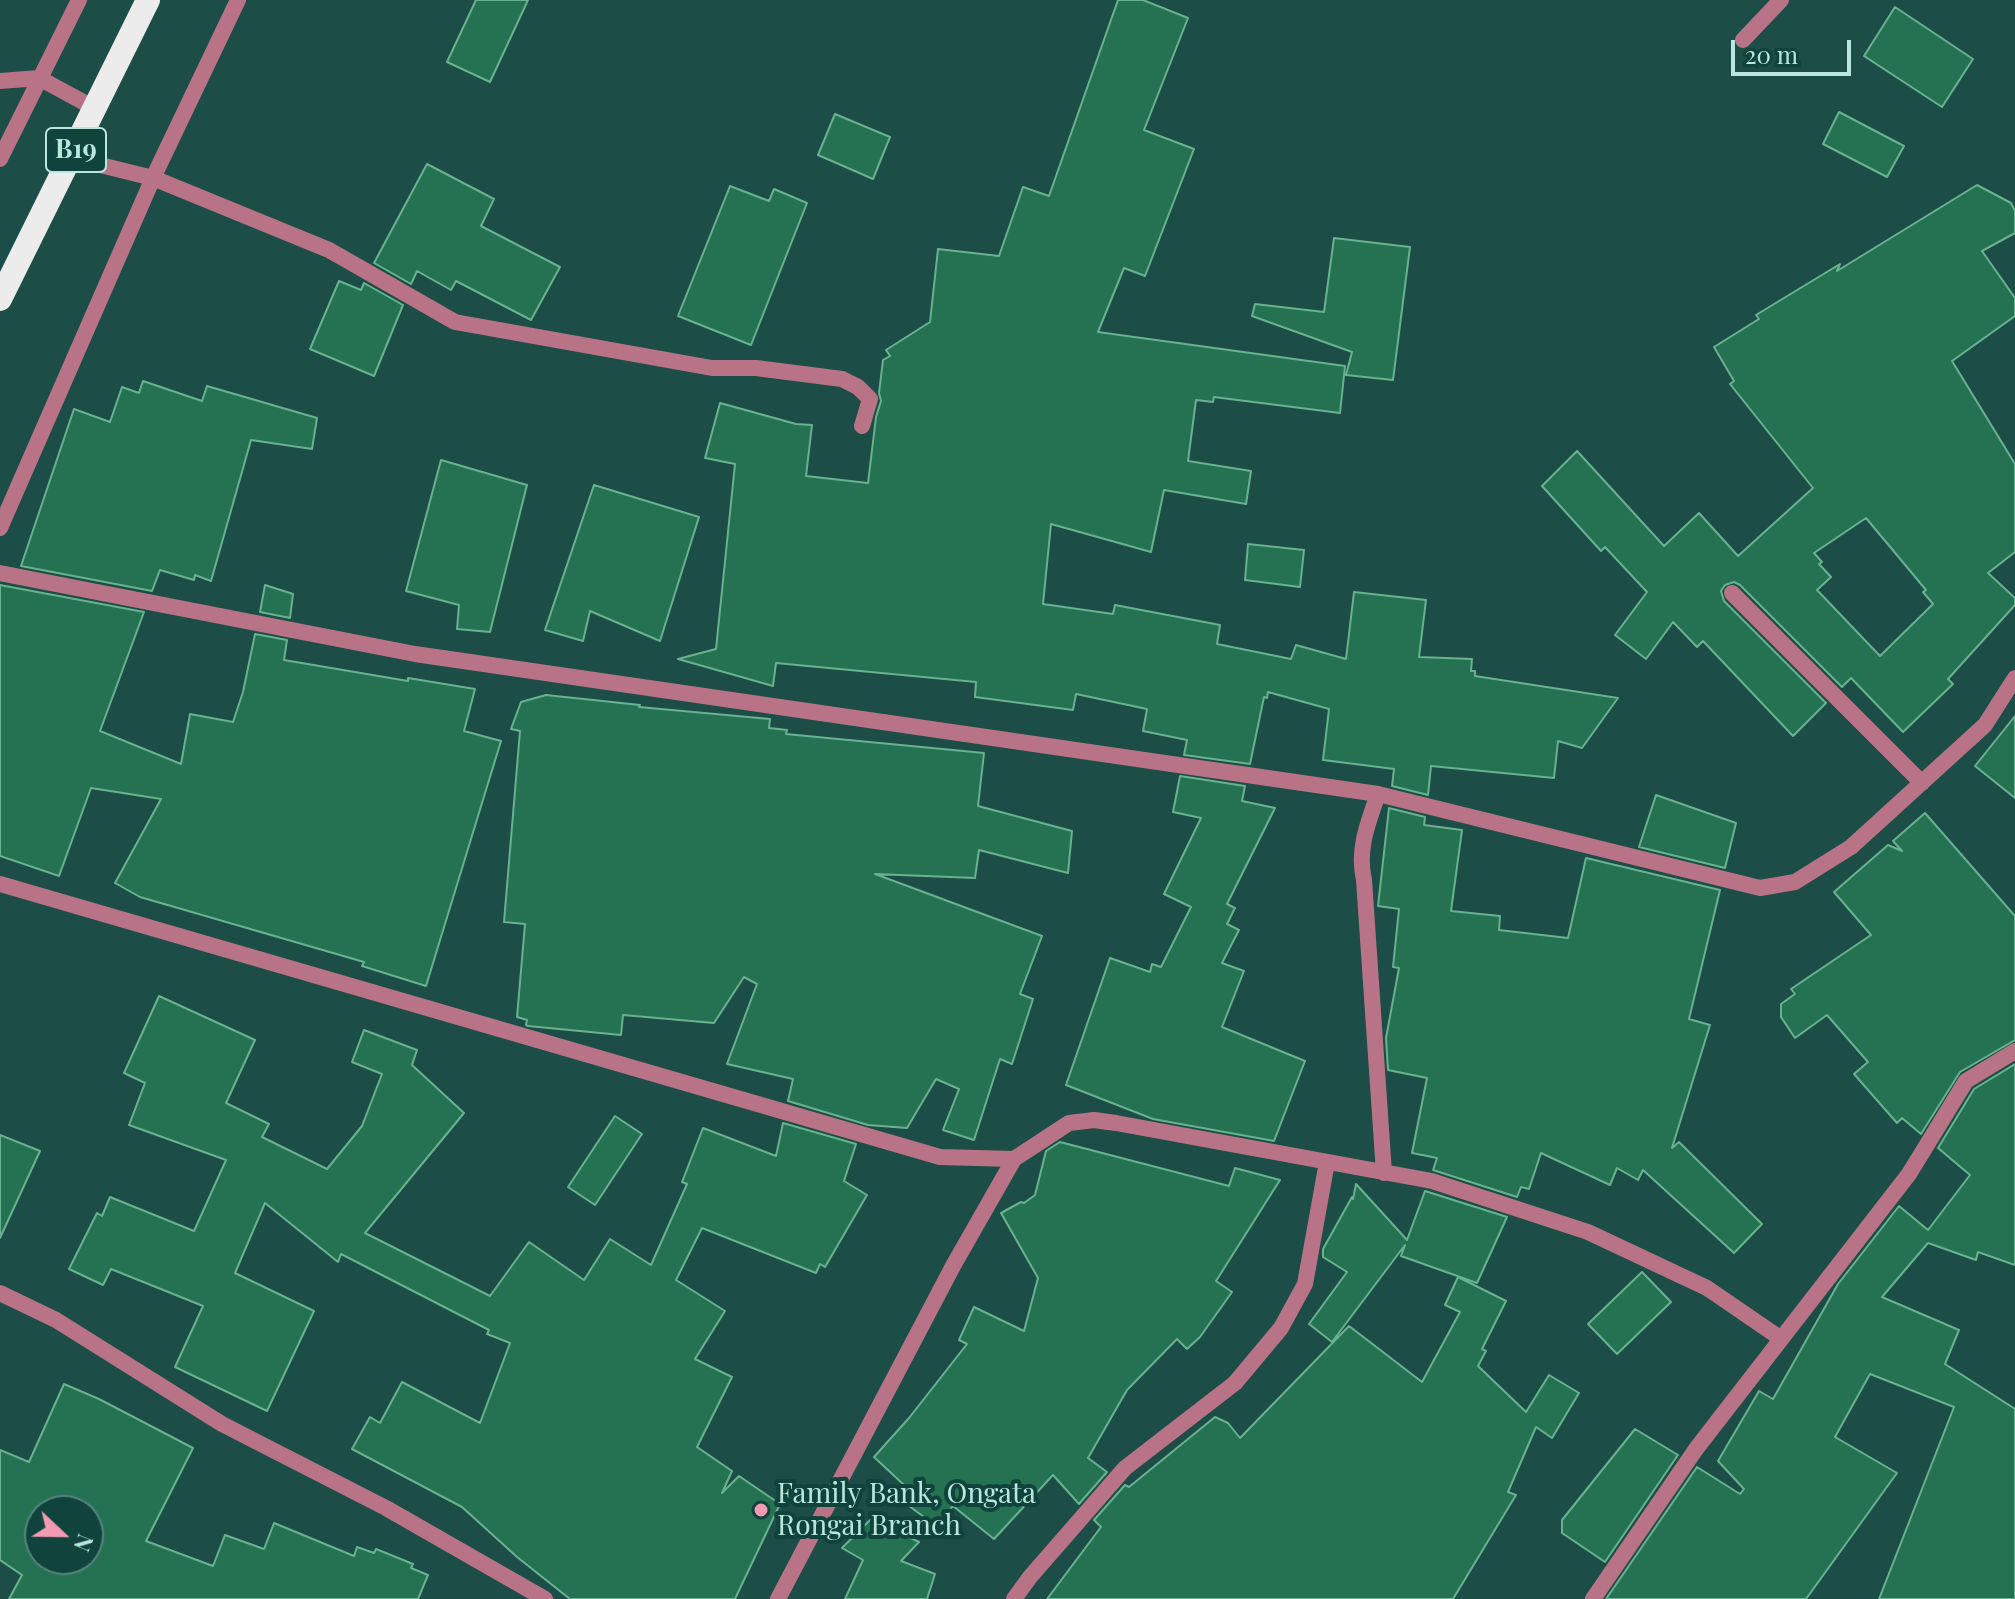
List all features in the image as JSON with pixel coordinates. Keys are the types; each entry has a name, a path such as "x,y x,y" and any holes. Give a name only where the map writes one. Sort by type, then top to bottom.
{"highway":[{"name":"B19","path":"0,299 148,0"}],"street":[{"path":"0,159 79,0"},
{"path":"0,528 153,178 238,0"},
{"path":"1743,40 1781,0"},
{"path":"0,81 39,78 96,109"},
{"path":"72,158 153,178 329,250 455,322 712,368 756,368 842,379 858,387 870,399 862,426"},
{"path":"0,573 415,654 1378,794 1760,888 1795,882 1851,847 1985,725 2015,678"},
{"path":"1732,593 1922,783"},
{"path":"1378,794 1364,834 1360,864 1364,880 1384,1173"},
{"path":"0,884 940,1157 1014,1159"},
{"path":"1593,1599 1696,1449 1909,1174 1966,1081 2015,1051"},
{"path":"778,1599 953,1266 1014,1159 1069,1123 1094,1120 1432,1181 1588,1232 1707,1288 1780,1338"},
{"path":"1014,1599 1125,1468 1235,1383 1281,1328 1305,1284 1327,1162"},
{"path":"0,1293 56,1320 222,1424 386,1508 545,1599"}],"building":[{"path":"476,0 528,0 490,82 447,62"},
{"path":"1118,0 1143,0 1188,18 1144,130 1194,149 1145,276 1124,268 1098,332 1345,366 1340,413 1214,397 1213,402 1196,400 1188,461 1251,471 1246,504 1164,490 1151,552 1051,524 1043,604 1113,614 1115,605 1220,625 1217,644 1291,659 1296,645 1346,659 1354,592 1426,600 1419,657 1472,659 1471,671 1475,671 1475,676 1618,698 1582,748 1558,741 1554,778 1431,766 1428,795 1392,786 1394,769 1323,760 1329,709 1268,692 1267,698 1264,697 1250,764 1184,755 1187,740 1143,731 1147,709 1076,694 1073,710 975,697 976,682 776,663 773,686 678,659 716,649 735,464 705,458 720,403 796,424 812,425 806,476 868,483 876,417 881,401 883,360 890,356 886,350 930,322 938,249 999,256 1023,187 1049,196"},
{"path":"1895,7 1973,59 1942,107 1864,56"},
{"path":"1839,112 1904,146 1887,177 1823,144"},
{"path":"835,114 890,137 873,179 818,155"},
{"path":"427,164 494,199 481,226 560,267 531,320 456,281 451,290 417,271 411,284 374,263"},
{"path":"1977,185 2011,203 2015,211 2015,233 1982,251 2015,298 2015,316 1952,361 2015,464 2015,552 1988,573 2015,598 2015,605 1948,679 1953,684 1903,732 1851,678 1842,687 1740,585 1734,582 1725,585 1721,591 1724,601 1826,703 1793,736 1703,641 1697,647 1673,622 1646,659 1615,635 1647,592 1605,547 1601,551 1542,486 1577,451 1664,546 1699,513 1738,556 1813,488 1730,384 1734,381 1714,347 1759,319 1756,315 1840,264 1837,271","holes":["1866,518 1926,590 1923,592 1933,604 1880,656 1817,590 1831,577 1814,553"]},
{"path":"730,186 769,201 774,189 807,203 751,345 678,316"},
{"path":"1334,238 1410,247 1393,380 1346,375 1352,352 1252,316 1255,304 1324,312"},
{"path":"339,281 361,290 364,283 403,305 374,376 310,349"},
{"path":"143,381 202,401 207,386 317,418 312,449 251,440 211,581 195,575 194,580 160,570 152,591 21,566 74,409 110,422 122,387 139,393"},
{"path":"441,460 527,485 490,632 457,629 459,605 406,591"},
{"path":"594,485 699,517 660,641 590,611 583,641 545,630"},
{"path":"1248,544 1304,550 1300,587 1245,580"},
{"path":"0,585 144,612 100,731 181,764 190,714 233,722 243,692 255,634 287,640 284,660 475,689 464,731 501,741 426,986 362,966 364,962 140,897 115,883 161,799 91,788 59,876 0,856"},
{"path":"265,585 293,594 290,618 260,612"},
{"path":"546,695 770,719 769,728 787,730 786,734 984,753 978,806 1072,831 1068,873 979,850 975,878 875,874 1042,936 1020,994 1033,999 1012,1064 1000,1059 974,1140 943,1130 959,1089 936,1079 907,1128 868,1125 788,1101 793,1079 727,1064 757,984 744,977 714,1023 623,1015 621,1035 528,1026 527,1020 517,1017 525,924 504,922 520,731 511,729 521,702"},
{"path":"2015,716 2015,798 1975,766"},
{"path":"1180,776 1245,786 1242,801 1275,808 1227,904 1235,908 1227,924 1239,930 1222,963 1244,971 1222,1027 1305,1061 1274,1141 1153,1119 1066,1085 1110,958 1150,972 1152,964 1161,967 1191,907 1164,894 1201,818 1173,812"},
{"path":"1656,795 1736,823 1725,868 1639,847"},
{"path":"1389,808 1425,817 1424,825 1462,830 1451,911 1500,916 1499,930 1568,938 1586,858 1720,890 1689,1019 1710,1025 1672,1148 1679,1142 1762,1224 1734,1253 1643,1170 1638,1180 1617,1168 1610,1185 1541,1153 1529,1189 1521,1187 1517,1197 1433,1170 1437,1158 1412,1153 1427,1078 1388,1070 1386,1038 1399,968 1393,967 1399,909 1378,906"},
{"path":"1925,813 2015,916 2015,1040 1960,1072 1921,1134 1902,1118 1897,1123 1854,1074 1868,1062 1827,1015 1795,1038 1781,1017 1781,1004 1795,994 1791,989 1871,935 1834,892 1888,845 1902,851 1893,841"},
{"path":"159,996 255,1040 226,1103 269,1124 262,1137 327,1169 362,1126 382,1074 352,1062 364,1030 417,1050 412,1065 464,1113 365,1233 490,1296 529,1242 584,1280 610,1239 651,1265 687,1184 682,1182 703,1128 776,1156 783,1123 856,1144 844,1181 867,1195 825,1267 820,1264 816,1273 702,1228 676,1280 725,1311 695,1359 732,1377 697,1447 732,1471 722,1493 739,1476 780,1504 735,1599 570,1599 462,1507 352,1449 370,1417 380,1423 402,1382 480,1423 510,1343 487,1334 489,1330 341,1254 338,1262 265,1203 235,1273 314,1311 267,1411 175,1367 203,1306 111,1269 103,1285 69,1269 97,1213 102,1216 110,1197 194,1231 226,1160 129,1125 145,1083 124,1073"},
{"path":"2015,1064 2015,1265 1978,1252 1976,1260 1928,1243 1882,1297 1959,1330 1945,1364 2015,1409 2015,1599 1879,1599 1954,1407 1870,1374 1835,1437 1897,1473 1806,1599 1606,1599 1697,1467 1740,1494 1744,1489 1718,1461 1759,1391 1773,1399 1838,1284 1899,1206 1928,1230 1970,1175 1938,1148 1974,1089"},
{"path":"615,1116 642,1134 595,1205 568,1187"},
{"path":"0,1135 40,1151 0,1238"},
{"path":"1060,1142 1229,1186 1235,1168 1280,1180 1216,1281 1232,1292 1200,1337 1187,1349 1177,1339 1127,1390 1088,1458 1107,1472 1079,1504 1053,1475 994,1539 953,1506 935,1525 894,1495 904,1485 874,1457 967,1344 959,1340 974,1307 1024,1331 1038,1278 1001,1213 1035,1195 1046,1151"},
{"path":"1356,1184 1407,1240 1425,1191 1507,1217 1477,1283 1401,1256 1405,1245 1332,1342 1309,1324 1347,1272 1323,1257 1323,1249 1353,1199"},
{"path":"1642,1272 1671,1302 1617,1354 1588,1324"},
{"path":"1458,1277 1506,1301 1482,1349 1486,1351 1478,1366 1526,1412 1549,1375 1579,1393 1552,1438 1536,1427 1508,1492 1516,1495 1453,1599 1047,1599 1101,1527 1094,1520 1125,1485 1129,1487 1215,1417 1228,1423 1240,1438 1349,1326 1422,1382 1460,1312 1445,1305"},
{"path":"64,1384 193,1448 146,1541 213,1566 225,1535 264,1549 274,1523 354,1556 357,1547 374,1553 376,1549 413,1564 411,1568 428,1575 418,1599 9,1599 22,1575 0,1560 0,1450 29,1462"},
{"path":"1635,1429 1678,1455 1605,1562 1562,1533 1562,1520"},
{"path":"871,1519 919,1542 901,1561 935,1574 927,1599 845,1599 863,1560 842,1548"}],"place":[{"name":"Family Bank, Ongata Rongai Branch","path":"761,1510"}]}
